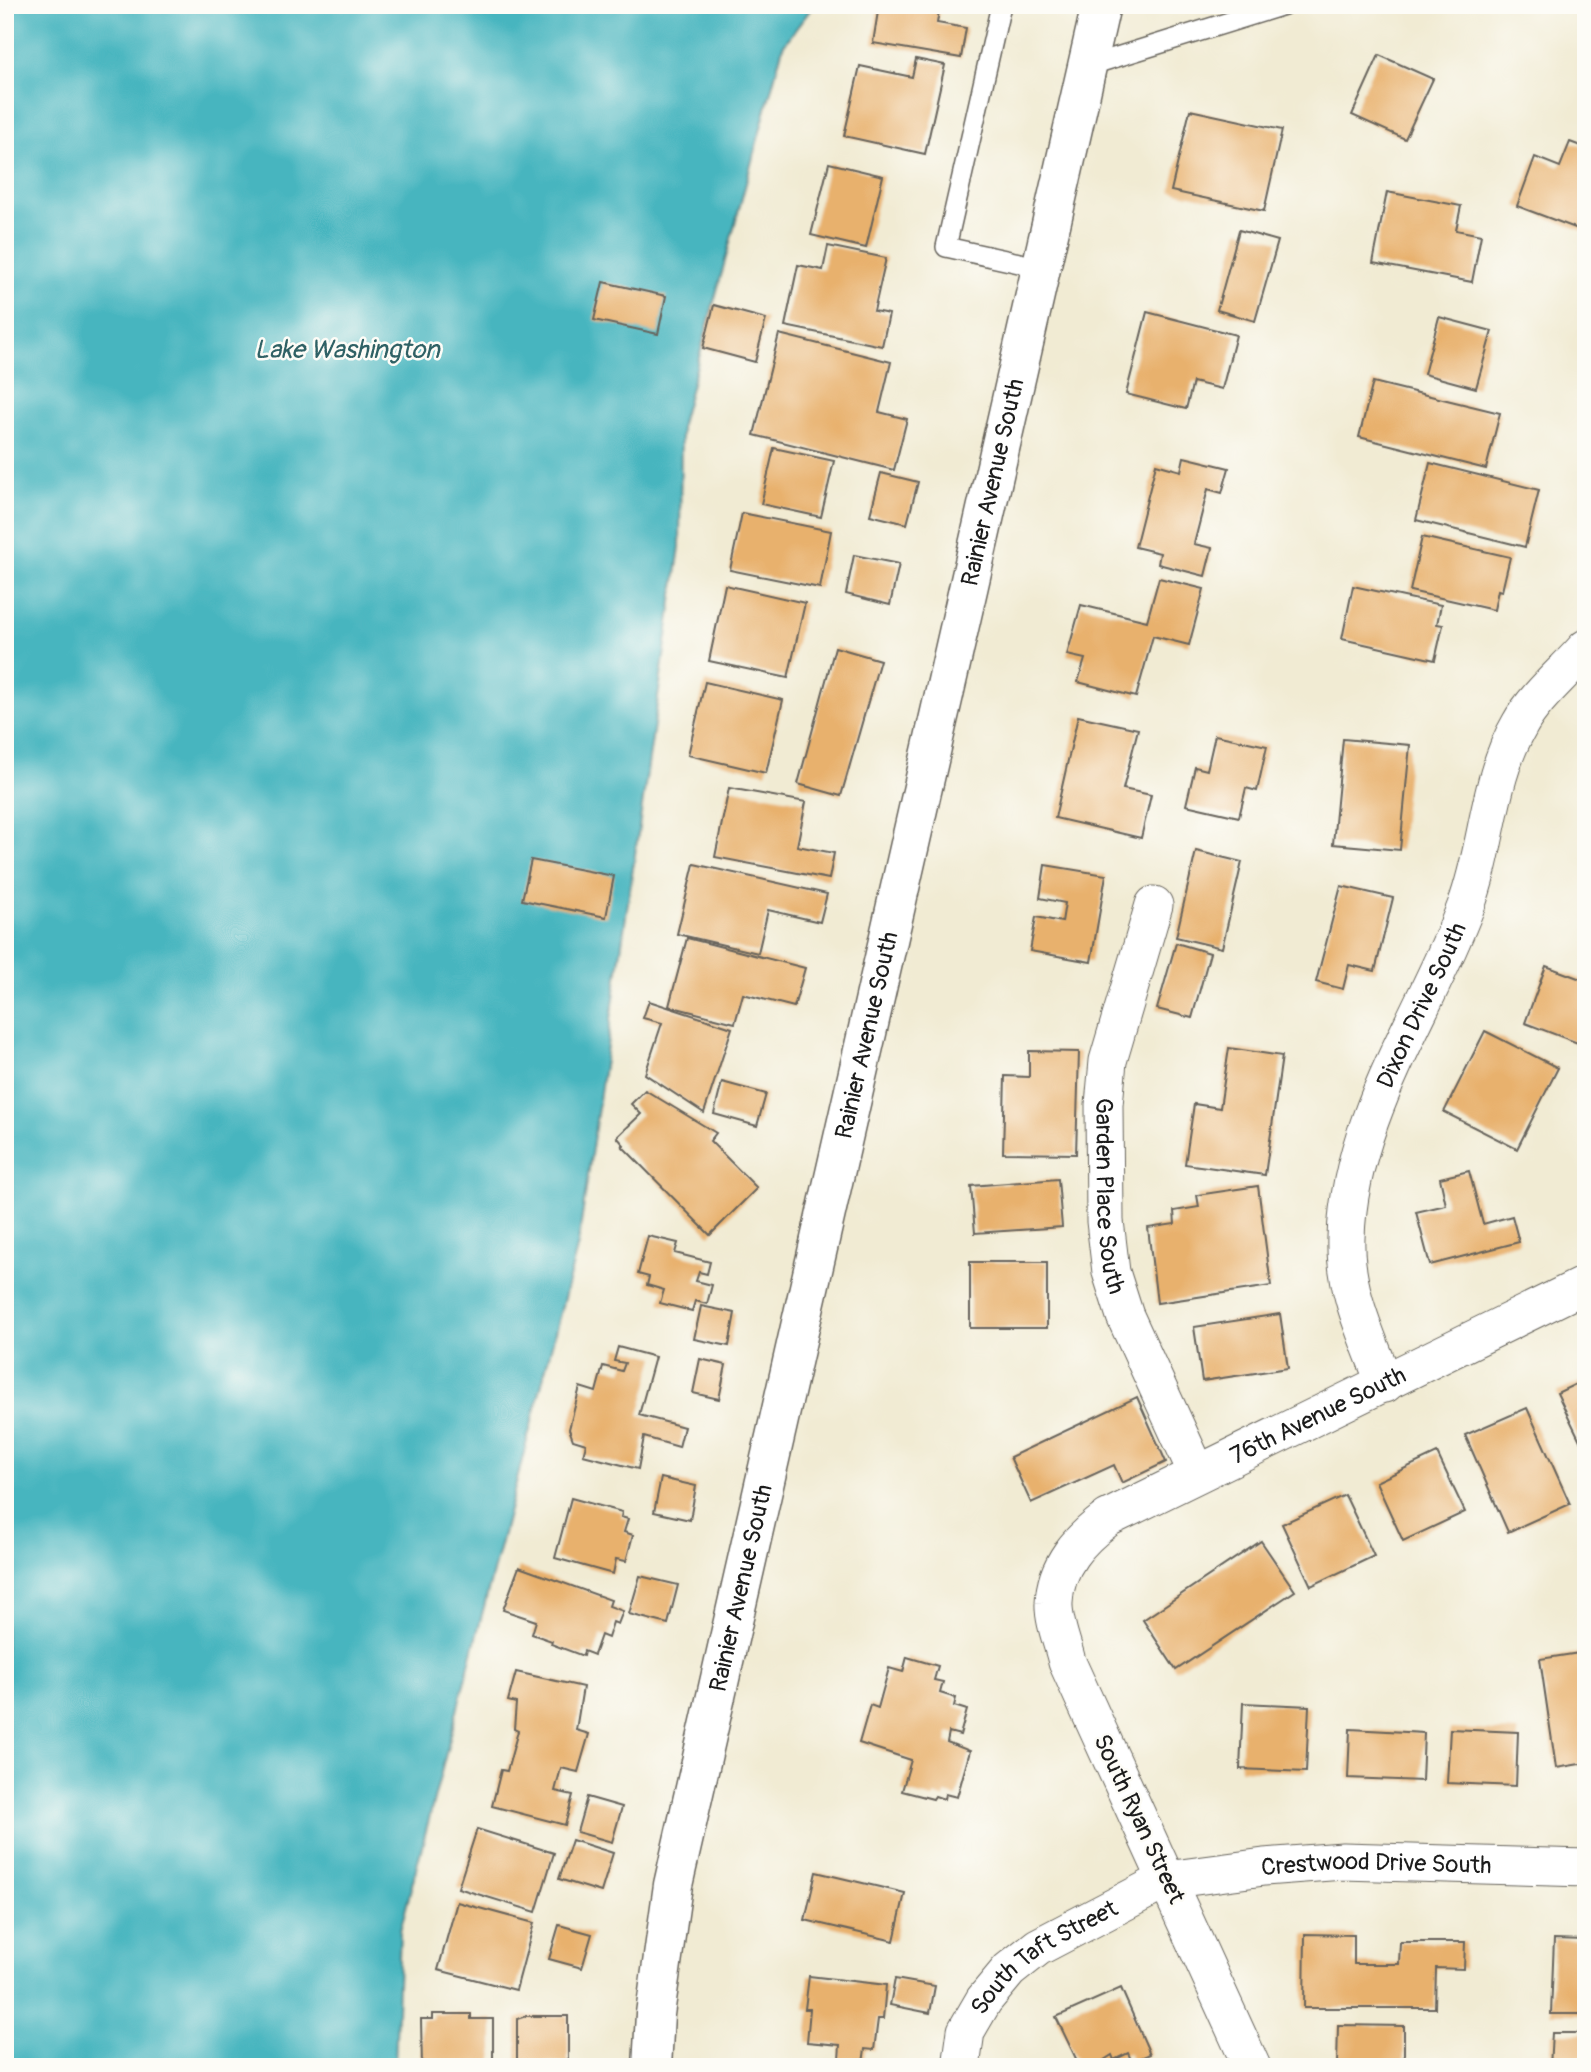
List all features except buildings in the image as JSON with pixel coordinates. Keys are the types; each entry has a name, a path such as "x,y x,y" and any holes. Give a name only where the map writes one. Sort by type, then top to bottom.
{"main road":[{"name":"Rainier Avenue South","path":"652,2067 655,2014 673,1885 1101,5"}],"street":[{"name":"Dixon Drive South","path":"1385,1384 1351,1296 1346,1239 1350,1195 1362,1151 1378,1099 1466,905 1506,754 1520,722 1586,648"},
{"name":"Garden Place South","path":"1154,905 1108,1061 1104,1105 1105,1221 1111,1272 1125,1316 1197,1474"},
{"name":"76th Avenue South","path":"1063,1565 1083,1537 1108,1518 1586,1284"},
{"name":"South Ryan Street","path":"1063,1565 1054,1604 1067,1662 1252,2067"},
{"name":"Crestwood Drive South","path":"1166,1880 1264,1867 1343,1861 1586,1868"},
{"name":"South Taft Street","path":"961,2067 966,2031 984,2000 1009,1970 1038,1947 1166,1880"}],"lane":[{"path":"1001,5 946,247 1042,268"},
{"path":"1088,66 1284,5"}],"water":[{"name":"Lake Washington","path":"5,5 814,5 783,46 681,424 680,547 578,1244 400,1931 395,2067 5,2067"}]}
